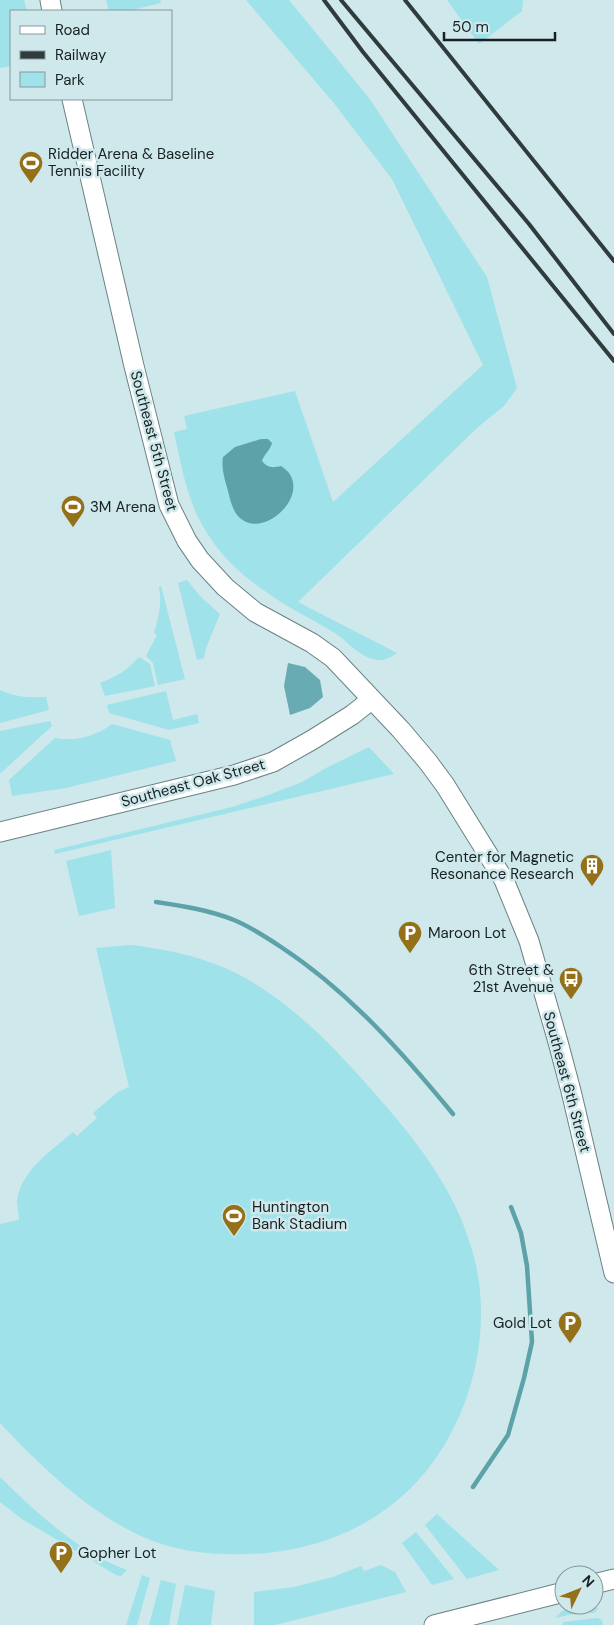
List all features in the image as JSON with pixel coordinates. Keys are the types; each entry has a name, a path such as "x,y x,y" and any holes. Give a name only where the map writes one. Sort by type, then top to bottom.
{"street":[{"name":"Southeast 5th Street","path":"72,100 134,366 169,505 177,522 200,560 225,587 255,612 323,650 340,664 371,700"},
{"name":"Southeast Oak Street","path":"0,832 234,775 273,762 352,715 371,700"},
{"name":"Southeast 6th Street","path":"371,700 428,762 445,785 504,880 517,908 529,941 571,1091 614,1272"},
{"path":"434,1625 554,1595"}],"green space":[{"path":"0,0 24,0 27,10 10,10 10,66 0,68"},
{"path":"106,0 160,0 161,3 132,10 109,10"},
{"path":"246,0 289,0 369,98 487,277 517,388 504,406 478,427 298,602 397,653 382,660 372,659 362,654 335,633 263,590 224,556 203,527 191,501 174,432 187,429 184,416 295,391 333,502 483,365 392,179 333,102"},
{"path":"447,0 523,0 522,11 479,44"},
{"path":"187,580 201,597 220,614 206,648 204,658 197,660 178,583"},
{"path":"161,586 185,679 158,685 153,663 146,656 157,635 154,633 160,610 159,587"},
{"path":"139,657 150,664 155,686 105,696 100,683 121,673"},
{"path":"0,690 22,696 46,697 49,710 0,723"},
{"path":"166,691 173,720 197,714 199,723 169,730 109,713 107,705"},
{"path":"50,721 52,726 0,773 0,731"},
{"path":"112,724 170,740 176,761 66,788 12,796 9,780 55,738 85,737 99,732"},
{"path":"369,747 394,774 55,854 54,850 232,807 271,794 302,782"},
{"path":"111,850 115,908 79,916 66,861"},
{"name":"Huntington Bank Stadium","path":"131,945 179,953 225,968 265,990 321,1036 385,1105 430,1162 454,1204 472,1250 481,1304 480,1340 468,1393 454,1426 437,1456 416,1482 392,1504 365,1523 335,1537 302,1547 267,1553 244,1554 199,1552 176,1548 151,1540 126,1529 80,1498 37,1461 0,1423 0,1224 19,1220 17,1200 24,1180 31,1170 73,1132 77,1136 97,1118 93,1113 118,1092 129,1087 96,948"},
{"path":"0,1477 44,1518 75,1542 92,1553 127,1570 121,1576 116,1575 22,1519 0,1502"},
{"path":"437,1514 499,1570 467,1579 425,1525"},
{"path":"416,1532 454,1579 432,1585 402,1543"},
{"path":"381,1565 395,1572 406,1592 275,1625 254,1625 254,1592 294,1587 333,1577 361,1566 364,1571"},
{"path":"142,1575 150,1578 137,1625 126,1625"},
{"path":"161,1580 176,1584 169,1625 149,1625"},
{"path":"185,1585 215,1591 211,1625 177,1625"},
{"path":"558,1615 568,1615 555,1618"},
{"path":"597,1618 602,1620 603,1625 562,1625 563,1622"}],"shaded area":[{"path":"261,439 268,439 272,443 262,461 270,467 281,466 291,476 293,487 290,499 283,510 272,519 260,523 249,523 238,516 230,501 224,474 223,457 235,447"},
{"path":"288,663 305,667 320,680 323,697 310,708 290,715 284,686"}],"waterway":[{"path":"156,902 205,911 234,920 264,936 306,964 373,1024 453,1114"},
{"path":"473,1487 508,1435 532,1342 527,1266 521,1233 511,1207"}],"railway":[{"path":"324,0 363,52 614,361"},
{"path":"341,0 529,224 614,334"},
{"path":"405,0 614,261"}],"place":[{"name":"Ridder Arena & Baseline Tennis Facility","path":"31,184"},
{"name":"3M Arena","path":"73,528"},
{"name":"Center for Magnetic Resonance Research","path":"592,887"},
{"name":"Maroon Lot","path":"410,954"},
{"name":"6th Street & 21st Avenue","path":"571,1000"},
{"name":"Huntington Bank Stadium","path":"234,1237"},
{"name":"Gold Lot","path":"570,1344"},
{"name":"Gopher Lot","path":"61,1574"}]}
